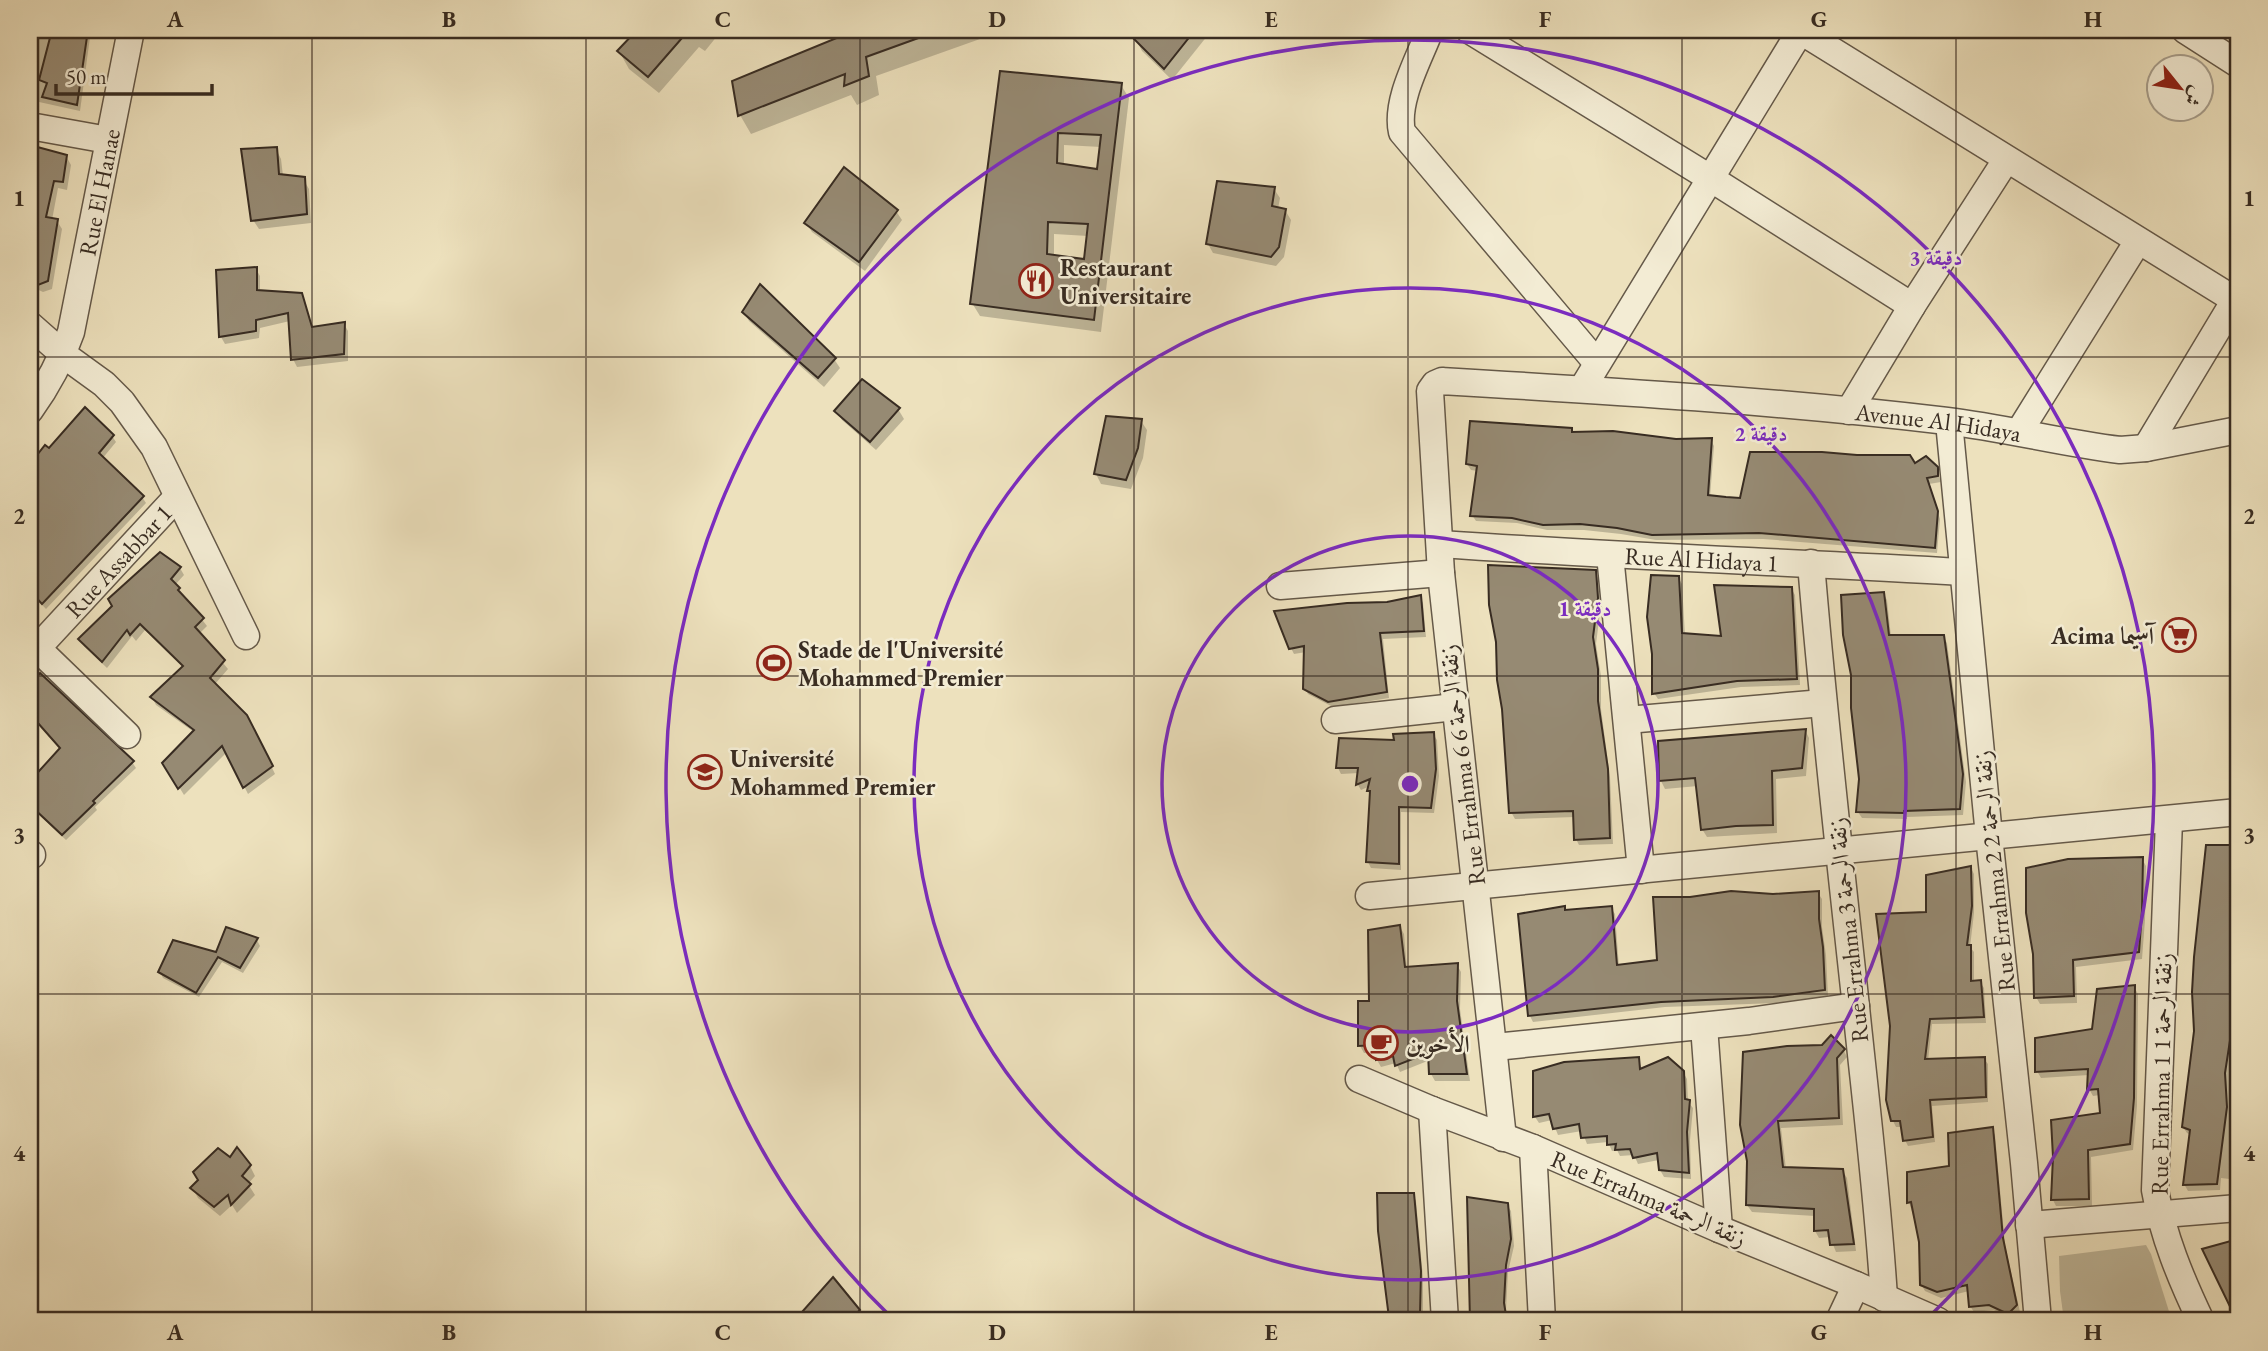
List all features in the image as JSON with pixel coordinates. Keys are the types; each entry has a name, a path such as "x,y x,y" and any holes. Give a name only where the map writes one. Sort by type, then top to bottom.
{"street":[{"name":"Rue El Hanae","path":"30,410 64,355 81,285 131,30"},
{"path":"1430,30 1402,102 1402,132 1597,363"},
{"path":"1469,30 1912,306"},
{"path":"1582,389 1800,30 2138,241 2237,297 2147,448"},
{"path":"2185,30 2238,64"},
{"path":"30,126 108,140"},
{"path":"1849,411 1912,306 2006,160"},
{"path":"2019,432 2138,241"},
{"path":"30,325 64,355 104,384 122,402 154,447 246,636"},
{"name":"Avenue Al Hidaya","path":"1430,391 1435,384 1442,381 1582,389 1849,411 2019,432 2109,449 2147,448 2238,430"},
{"name":"Rue Errahma 6 6 زنقة الرحمة","path":"1430,391 1441,573 1503,1138"},
{"name":"Rue Errahma 2 2 زنقة الرحمة","path":"1949,422 2038,1321"},
{"name":"Rue Assabbar 1","path":"33,652 177,497"},
{"name":"Rue Al Hidaya 1","path":"1440,544 1963,572"},
{"path":"1610,555 1641,870"},
{"name":"Rue Errahma 3 زنقة الرحمة","path":"1811,563 1822,702 1840,852 1884,1298"},
{"path":"1280,586 1441,573"},
{"path":"33,652 127,735"},
{"path":"1627,720 1822,702"},
{"path":"1335,720 1455,707"},
{"path":"1369,895 2238,812"},
{"name":"Rue Errahma 1 زنقة الرحمة 1","path":"2169,820 2155,1190 2159,1214 2186,1292 2201,1321"},
{"path":"1495,1047 1704,1026 1856,1006"},
{"path":"1704,1026 1719,1229"},
{"name":"Rue Errahma زنقة الرحمة","path":"1359,1079 1532,1148 1938,1321"},
{"path":"1432,1110 1445,1321"},
{"path":"1532,1148 1547,1319"},
{"path":"2029,1225 2238,1208"},
{"path":"1839,1321 1856,1285"}],"building":[{"path":"52,30 88,30 77,105 42,97 47,83 39,80"},
{"path":"637,30 689,30 648,77 617,51"},
{"path":"856,30 935,32 866,57 869,76 844,86 845,74 738,116 732,81"},
{"path":"1140,30 1195,30 1164,69 1133,38"},
{"path":"1000,71 1122,83 1094,320 970,304","holes":["1058,133 1101,135 1097,169 1057,163","1048,222 1088,224 1084,259 1047,254"]},
{"path":"30,145 67,155 63,182 54,181 46,217 58,219 48,281 38,285 30,281"},
{"path":"277,147 279,174 305,177 307,214 251,221 241,149"},
{"path":"844,167 898,210 859,262 804,223"},
{"path":"1217,181 1275,187 1272,206 1286,209 1279,247 1271,257 1206,244"},
{"path":"257,267 257,290 302,293 312,327 345,322 344,354 291,360 288,313 256,320 256,331 219,337 216,270"},
{"path":"760,284 836,358 818,378 742,312"},
{"path":"862,379 900,408 870,442 834,411"},
{"path":"85,407 114,435 99,453 144,496 42,604 30,591 30,464 45,445 49,448"},
{"path":"1106,416 1142,419 1138,448 1126,480 1094,474"},
{"path":"1470,421 1572,428 1572,432 1613,431 1676,439 1712,438 1708,495 1726,497 1740,498 1750,452 1910,455 1915,463 1926,456 1938,467 1938,476 1927,478 1938,511 1935,548 1759,533 1652,535 1580,524 1543,525 1512,518 1470,516 1477,466 1466,464"},
{"path":"160,552 181,567 171,579 204,618 195,627 225,660 210,678 247,715 273,766 243,788 222,746 178,789 162,763 194,730 150,697 183,666 140,624 130,635 127,630 102,662 78,639 112,606 108,599"},
{"path":"1488,565 1596,570 1598,598 1593,637 1598,669 1598,701 1608,769 1610,838 1574,840 1573,811 1509,813 1496,642 1489,605"},
{"path":"1651,575 1679,576 1682,633 1721,636 1714,585 1792,587 1797,679 1737,681 1652,694 1652,654 1647,617"},
{"path":"1884,592 1889,635 1944,635 1963,774 1960,809 1904,813 1856,812 1859,779 1851,708 1851,675 1843,635 1841,595"},
{"path":"1421,595 1424,631 1380,633 1387,692 1328,702 1303,689 1304,646 1289,649 1274,611 1347,603 1387,602"},
{"path":"40,673 134,761 62,835 30,805 30,781 60,748 30,714 30,684"},
{"path":"1806,729 1802,768 1772,771 1773,825 1701,830 1695,778 1659,781 1658,741"},
{"path":"1434,732 1436,769 1431,808 1399,807 1399,864 1366,862 1370,791 1367,791 1370,779 1356,785 1358,768 1336,768 1339,738 1394,740 1393,734"},
{"path":"2206,845 2238,845 2238,902 2231,959 2231,1034 2225,1073 2227,1107 2217,1184 2183,1185 2190,1130 2182,1127 2194,1031 2194,957"},
{"path":"2143,857 2139,952 2073,960 2074,996 2034,998 2033,954 2026,913 2026,868 2068,859"},
{"path":"1971,866 1972,906 1967,945 1971,945 1971,981 1981,980 1984,1017 1930,1019 1925,1059 1985,1057 1986,1097 1930,1100 1933,1137 1903,1141 1900,1121 1891,1121 1886,1100 1890,1026 1876,914 1926,912 1926,875"},
{"path":"1731,891 1773,894 1819,891 1825,990 1773,997 1661,1002 1528,1016 1518,914 1565,906 1565,910 1612,906 1617,965 1657,960 1653,897 1690,897"},
{"path":"1400,925 1405,967 1458,963 1457,1001 1467,1074 1429,1074 1428,1053 1395,1066 1393,1056 1376,1060 1376,1045 1358,1046 1358,1001 1369,1001 1368,930"},
{"path":"226,927 258,938 240,968 218,957 196,993 158,972 173,940 216,952"},
{"path":"2135,985 2134,1098 2130,1144 2088,1150 2089,1199 2051,1200 2051,1120 2100,1113 2098,1089 2087,1090 2088,1069 2035,1072 2035,1038 2092,1029 2097,989"},
{"path":"1831,1035 1845,1049 1837,1058 1839,1118 1778,1121 1783,1167 1843,1169 1854,1244 1830,1245 1828,1230 1814,1231 1814,1209 1746,1205 1747,1161 1740,1125 1743,1052 1822,1045"},
{"path":"1639,1057 1640,1069 1668,1057 1684,1071 1685,1099 1690,1100 1687,1132 1689,1173 1659,1170 1657,1153 1633,1158 1630,1149 1615,1150 1616,1144 1607,1145 1607,1136 1581,1138 1579,1124 1553,1129 1549,1114 1533,1117 1533,1071 1564,1062"},
{"path":"1993,1127 2003,1238 2017,1305 2008,1314 1989,1305 1969,1307 1967,1285 1937,1292 1920,1285 1919,1242 1911,1202 1907,1203 1907,1172 1949,1166 1948,1133"},
{"path":"237,1147 251,1165 242,1176 251,1184 231,1205 228,1195 214,1207 190,1188 198,1180 193,1172 218,1148 230,1157"},
{"path":"1377,1193 1414,1193 1421,1271 1420,1315 1389,1318 1378,1231"},
{"path":"1467,1197 1508,1203 1511,1239 1506,1265 1504,1303 1507,1321 1470,1321"},
{"path":"2238,1239 2238,1321 2237,1321 2202,1249"},
{"path":"833,1277 860,1310 848,1321 794,1321"}],"place":[{"name":"Restaurant Universitaire","path":"1036,281"},
{"name":"Acima آسيما","path":"2179,635"},
{"name":"Stade de l'Université Mohammed Premier","path":"774,663"},
{"name":"Université Mohammed Premier","path":"705,772"},
{"name":"الأخوين","path":"1381,1043"}]}
